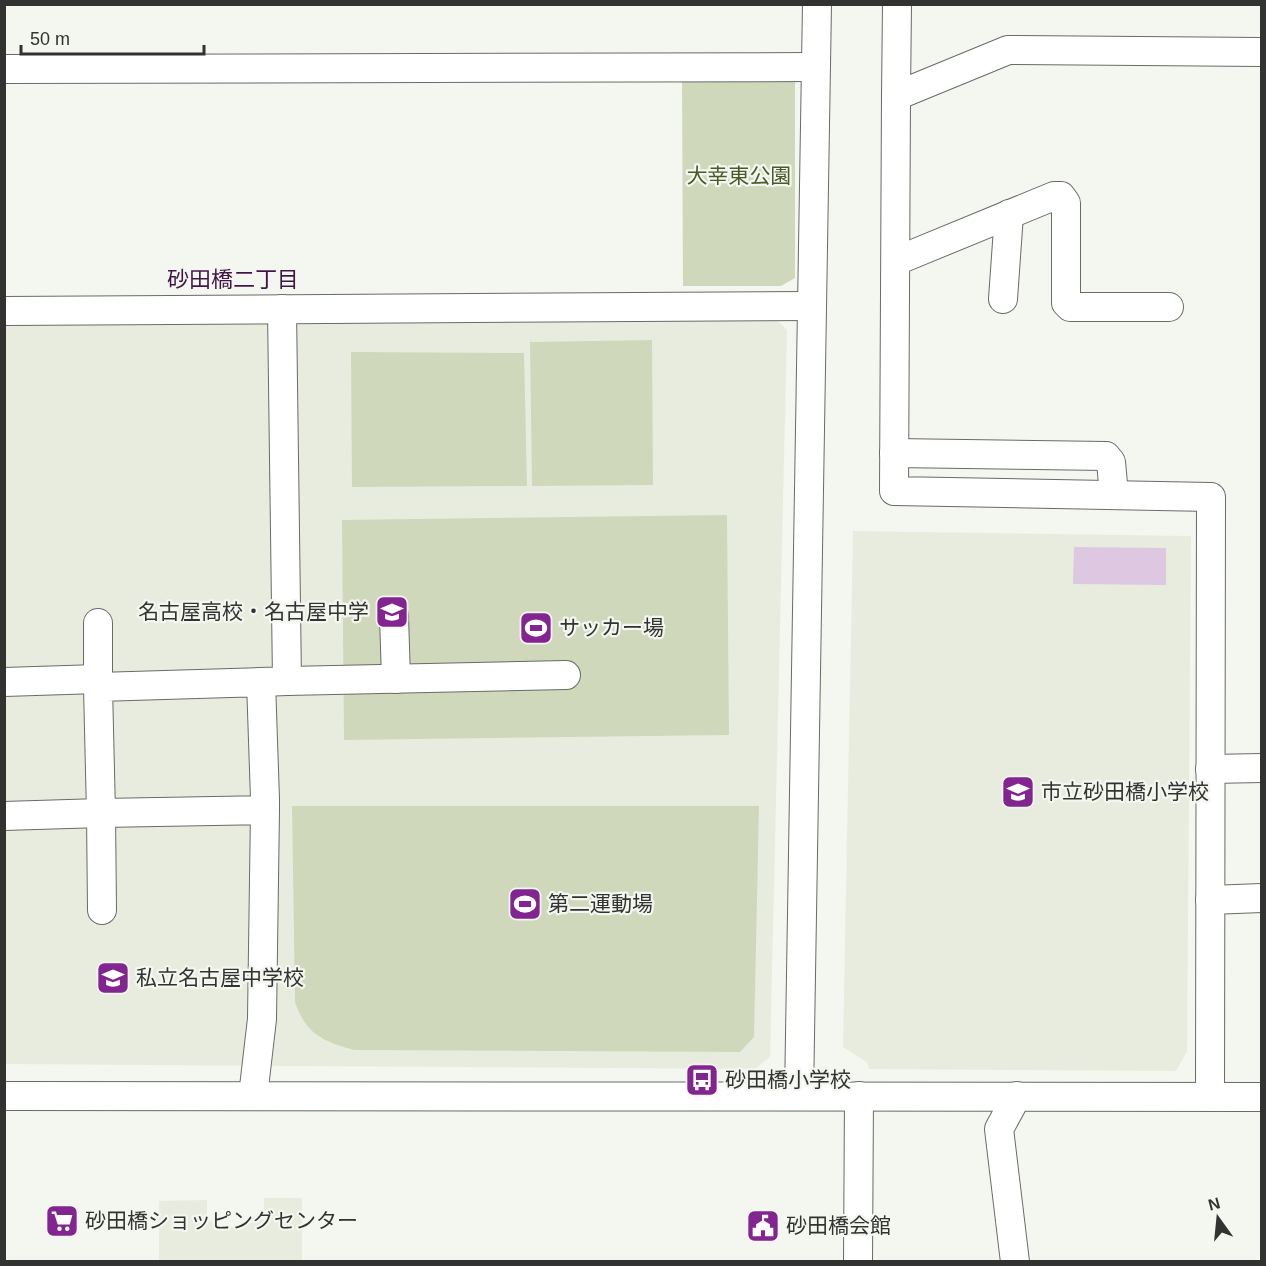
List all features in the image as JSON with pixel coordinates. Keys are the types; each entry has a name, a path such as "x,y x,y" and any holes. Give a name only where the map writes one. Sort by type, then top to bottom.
{"street":[{"path":"799,1096 810,306 817,4"},
{"path":"897,4 894,491 1211,497 1210,1097"},
{"path":"896,96 1008,50 1262,52"},
{"path":"4,69 815,67"},
{"path":"896,261 1054,195 1061,196 1066,203 1066,303 1070,307 1169,307"},
{"path":"1003,299 1010,214"},
{"path":"4,311 810,306"},
{"path":"254,1096 262,1019 265,810 274,682 282,309"},
{"path":"894,453 1106,456 1111,462 1114,495"},
{"path":"394,616 396,679"},
{"path":"98,623 102,910"},
{"path":"4,682 274,682 566,675"},
{"path":"1210,769 1262,768"},
{"path":"4,816 265,810"},
{"path":"1210,900 1262,898"},
{"path":"4,1096 1262,1097"},
{"path":"858,1262 859,1096"},
{"path":"1016,1262 999,1129 1017,1096"}],"shaded area":[{"name":"名古屋高校・名古屋中学","path":"775,318 787,330 770,1057 755,1069 5,1064 4,323"},
{"name":"市立砂田橋小学校","path":"853,531 1191,536 1187,1051 1176,1071 869,1069 868,1063 843,1047"},
{"path":"1074,547 1166,548 1166,585 1073,584"},
{"path":"264,1198 302,1198 302,1261 159,1261 159,1201 207,1200 207,1219 219,1225 234,1227 264,1219"}],"green space":[{"name":"大幸東公園","path":"795,77 795,278 781,286 683,286 682,78"},
{"path":"652,340 653,485 532,486 530,342"},
{"path":"351,352 524,353 527,486 352,487"},
{"name":"サッカー場","path":"727,515 729,735 344,740 342,520"},
{"name":"第二運動場","path":"292,806 759,806 754,1037 740,1052 354,1050 324,1039 304,1022 295,1002"}],"place":[{"name":"名古屋高校・名古屋中学","path":"392,612"},
{"name":"サッカー場","path":"536,628"},
{"name":"市立砂田橋小学校","path":"1018,792"},
{"name":"第二運動場","path":"525,904"},
{"name":"私立名古屋中学校","path":"113,978"},
{"name":"砂田橋小学校","path":"702,1080"},
{"name":"砂田橋ショッピングセンター","path":"62,1221"},
{"name":"砂田橋会館","path":"763,1226"}],"district":[{"name":"砂田橋二丁目","path":"233,279"}]}
